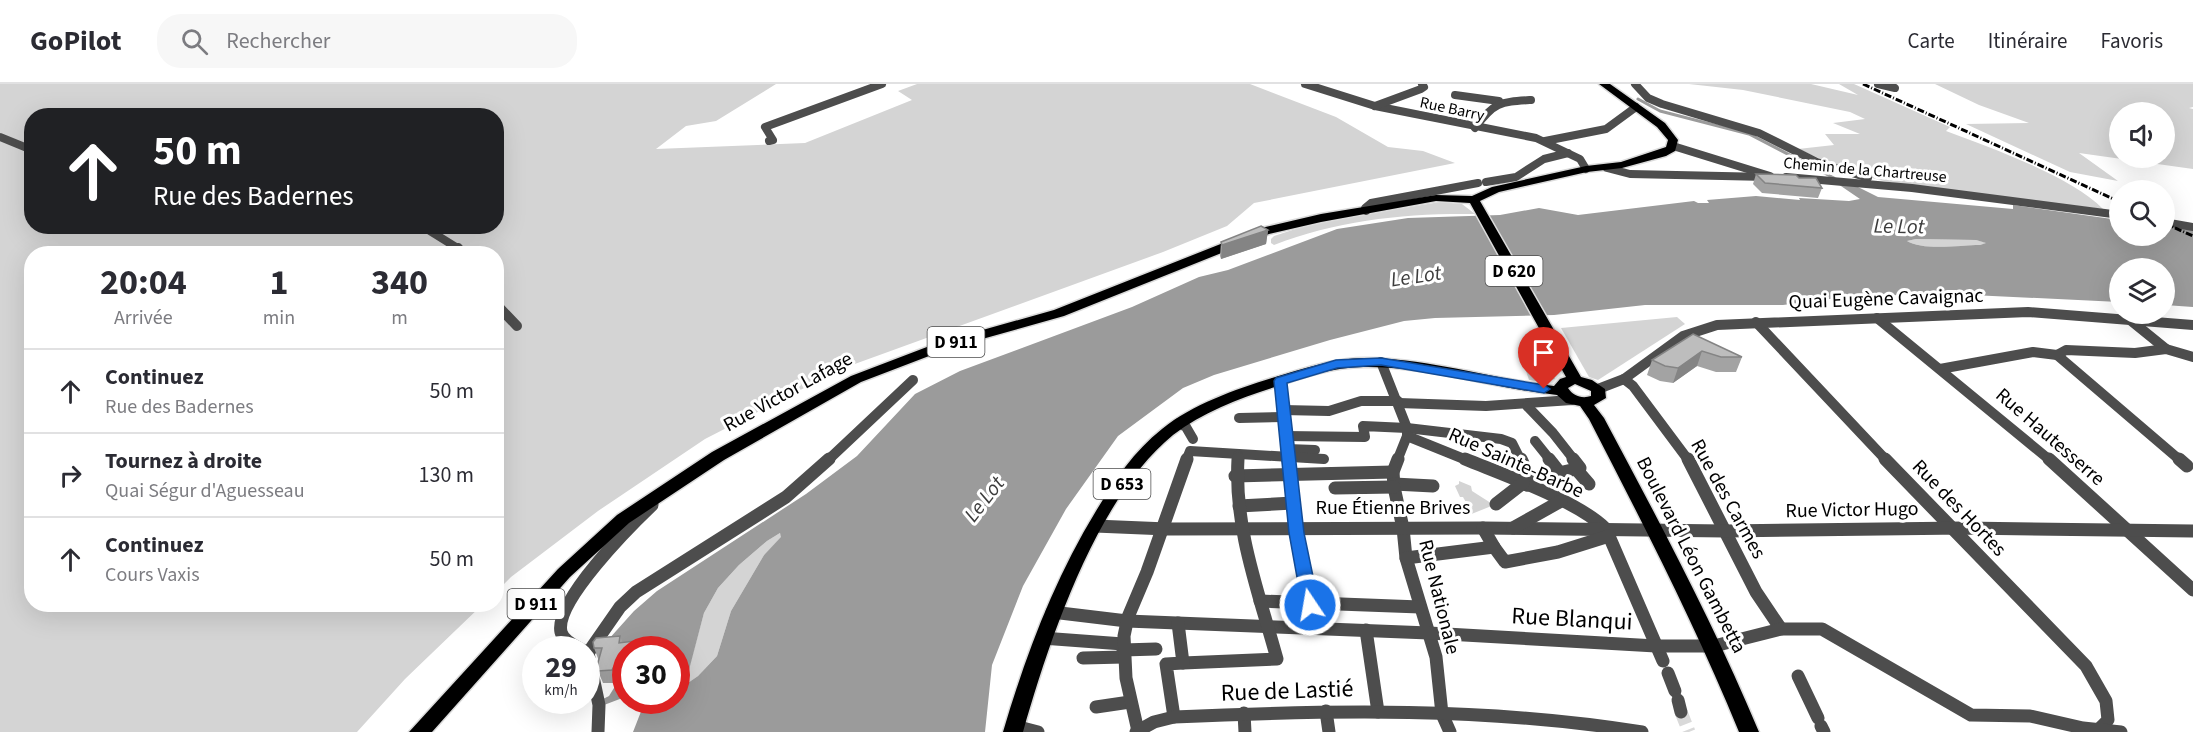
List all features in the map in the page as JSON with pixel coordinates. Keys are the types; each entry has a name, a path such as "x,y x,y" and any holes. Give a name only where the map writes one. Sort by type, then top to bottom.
{"main road":[{"path":"1474,200 1496,189 1563,176 1586,169 1607,168 1662,154 1673,146 1673,140 1661,125 1604,84"},
{"name":"D 911","path":"1366,211 1437,198 1474,200"},
{"name":"D 620","path":"1474,200 1575,380"},
{"name":"Rue Victor Lafage","path":"419,732 564,573 623,519 664,490 770,426 874,371 945,345 1059,313 1265,231 1302,221 1366,211"},
{"name":"D 653","path":"1014,729 1052,612 1095,526 1142,456 1179,423 1217,403 1280,381 1336,364 1355,362 1381,362 1573,398"},
{"path":"1575,380 1598,389 1599,398 1573,398 1560,388 1565,382 1575,380"},
{"name":"Boulevard Léon Gambetta","path":"1573,398 1655,529 1714,646 1749,732"}],"street":[{"path":"769,141 774,140 765,127 882,84"},
{"name":"Rue Barry","path":"1305,84 1375,106 1545,141"},
{"path":"1375,106 1422,89 1424,87 1422,84"},
{"path":"1635,84 1648,98 1662,104 1759,133 1861,179"},
{"path":"1878,84 1895,88 1888,84"},
{"path":"1455,96 1499,101 1531,100"},
{"path":"1475,128 1490,107 1499,101"},
{"path":"1545,141 1606,129 1636,107"},
{"path":"0,137 24,147"},
{"path":"1545,141 1580,159 1586,169"},
{"path":"1673,146 1760,171 1773,177"},
{"path":"1366,211 1365,208 1371,202 1516,177 1544,159 1568,153"},
{"name":"Chemin de la Chartreuse","path":"1607,168 1630,174 1773,177 1850,182 1861,179 1912,188 2109,214"},
{"path":"2175,224 2193,226"},
{"path":"435,234 455,246"},
{"path":"504,312 518,326"},
{"name":"Quai Eugène Cavaignac","path":"1598,389 1624,379 1683,336 1699,329 1756,322 2028,312 2109,318"},
{"name":"Rue Hautesserre","path":"1877,318 2034,446 2193,590"},
{"name":"Rue des Hortes","path":"1756,322 1950,528 2086,666 2106,701 2108,720 2098,730"},
{"name":"Quai Eugène Cavaignac","path":"2175,323 2193,325"},
{"path":"2134,324 2166,349 2193,357"},
{"path":"2057,355 2066,350 2135,353 2166,349"},
{"path":"1940,369 2033,352 2057,355 2187,466"},
{"path":"1381,362 1399,402 1407,432 1393,481"},
{"name":"Rue des Carmes","path":"1624,379 1632,386 1691,464 1756,592 1781,629"},
{"path":"598,636 620,607 636,592 786,497 913,380"},
{"path":"1280,381 1296,527 1316,628"},
{"path":"1239,418 1329,411 1361,401 1482,408 1527,406 1573,398"},
{"path":"1496,504 1534,479 1580,468 1553,433 1527,406"},
{"path":"1137,731 1130,702 1124,650 1127,621 1148,572 1191,445 1186,427 1179,423"},
{"path":"1285,436 1365,437 1362,426 1512,442 1527,472 1525,484"},
{"name":"Rue Sainte-Barbe","path":"1407,432 1595,518 1608,533"},
{"path":"1535,441 1560,473"},
{"path":"1191,445 1238,455 1315,450"},
{"path":"1287,453 1324,459"},
{"path":"1174,717 1166,664 1276,659 1260,602 1239,506 1235,476 1238,455"},
{"path":"1576,469 1589,483"},
{"path":"1235,476 1265,477 1290,474 1433,486"},
{"path":"1335,488 1393,481"},
{"name":"Rue Nationale","path":"1393,481 1403,528 1406,558 1436,657 1442,714 1450,732"},
{"path":"563,636 560,624 584,582 616,539 659,498 664,490"},
{"path":"1513,528 1561,501"},
{"path":"1239,506 1293,503"},
{"name":"Rue Étienne Brives","path":"1095,526 1161,529 1513,528 1608,533 1655,529"},
{"path":"1483,528 1505,562 1558,552 1608,533 1639,600 1678,701"},
{"name":"Rue Victor Hugo","path":"1655,529 1725,531 1950,528 2193,531"},
{"path":"1406,558 1494,547"},
{"path":"1260,602 1420,607"},
{"name":"Rue Blanqui","path":"1052,612 1127,621 1267,625 1656,646 1714,646 1781,629 1822,629 1971,715 2030,716 2098,730"},
{"path":"1178,623 1183,663"},
{"path":"1366,630 1378,712"},
{"path":"1042,638 1124,650 1156,650"},
{"path":"1083,658 1124,650"},
{"path":"1798,676 1821,725"},
{"path":"1096,707 1130,702"},
{"path":"1326,711 1329,732"},
{"name":"Rue de Lastié","path":"1137,731 1154,722 1174,717 1326,711 1442,714 1581,722 1642,732"},
{"path":"1244,713 1245,732"},
{"path":"598,732 599,714"},
{"path":"1014,729 1038,732"},
{"path":"2098,730 2121,732"}],"shaded area":[{"path":"0,84 776,84 716,121 686,126 656,149 805,143 912,100 898,91 917,84 1250,84 1336,117 1388,147 1423,151 1455,163 1254,203 1227,226 1163,252 841,369 705,439 598,511 504,584 504,246 24,246 24,612 475,612 405,679 357,732 0,732"},
{"path":"1689,84 1811,84 1858,95 1839,84 1854,84 1950,127 1946,131 2007,154 2051,174 2089,197 2103,209 1915,187 1879,180 1846,170 1798,149 1834,145 1825,134 1860,134 1833,123 1865,119 1850,112 1743,90"},
{"path":"1935,84 2193,84 2193,107 2189,108 2193,109 2193,169 2175,166 2175,102 2109,102 2109,157 2079,153 2117,180 2070,172 1966,124 2029,123 1979,105"},
{"path":"1440,202 1462,204 1475,214 1423,215 1373,220 1323,229 1274,245 1271,243 1274,236 1317,222"},
{"path":"1916,239 1976,240 1987,243 1932,247 1907,241"},
{"path":"1677,317 1685,324 1598,380 1589,377 1561,328"},
{"path":"1524,365 1548,365 1555,379 1542,382 1529,380"},
{"path":"1459,481 1471,486 1472,491 1494,505 1469,515 1471,513 1469,509 1473,508 1468,506 1463,497 1460,497 1455,486 1459,484"},
{"path":"780,533 782,537 764,555 731,611 717,656 690,682 690,664 704,613 718,588 739,565"}],"water":[{"name":"Le Lot","path":"1838,184 1852,184 1878,197 2013,209 2013,205 2109,219 2109,246 2175,246 2175,228 2193,230 2193,307 2175,306 2175,258 2109,258 2109,302 1951,294 1853,296 1783,305 1645,305 1554,315 1435,318 1404,321 1330,340 1214,375 1183,388 1118,436 1066,509 1023,586 992,665 985,732 633,732 640,714 690,714 690,682 717,656 731,611 764,555 781,537 780,533 739,565 718,588 704,613 690,666 690,636 612,636 612,650 600,650 600,649 634,611 657,591 806,494 857,456 915,394 960,371 1132,307 1199,277 1228,270 1337,229 1408,218 1500,215 1539,208 1578,215 1694,201 1709,203 1707,200 1756,196 1849,201 1860,199","holes":["1916,239 1976,240 1986,243 1932,247 1907,241"]},
{"path":"612,691 612,702 604,705 603,699"}],"building":[{"path":"1756,174 1816,178 1822,188 1765,183"},
{"path":"1261,226 1268,230 1222,245 1221,242"},
{"path":"1693,334 1742,357 1721,357 1702,351 1678,368 1665,366 1652,360"},
{"path":"612,637 612,670 600,671 602,648 600,648 600,638"}],"waterway":[{"path":"1638,99 1660,111 1749,134 1834,178"}],"tunnel":[{"path":"1681,712 1689,732"}],"railway":[{"path":"1863,84 2109,197"},
{"path":"2175,228 2193,236"}],"route":[{"path":"1310,605 1296,533 1280,381 1336,364 1381,362 1411,365 1544,389"}]}
